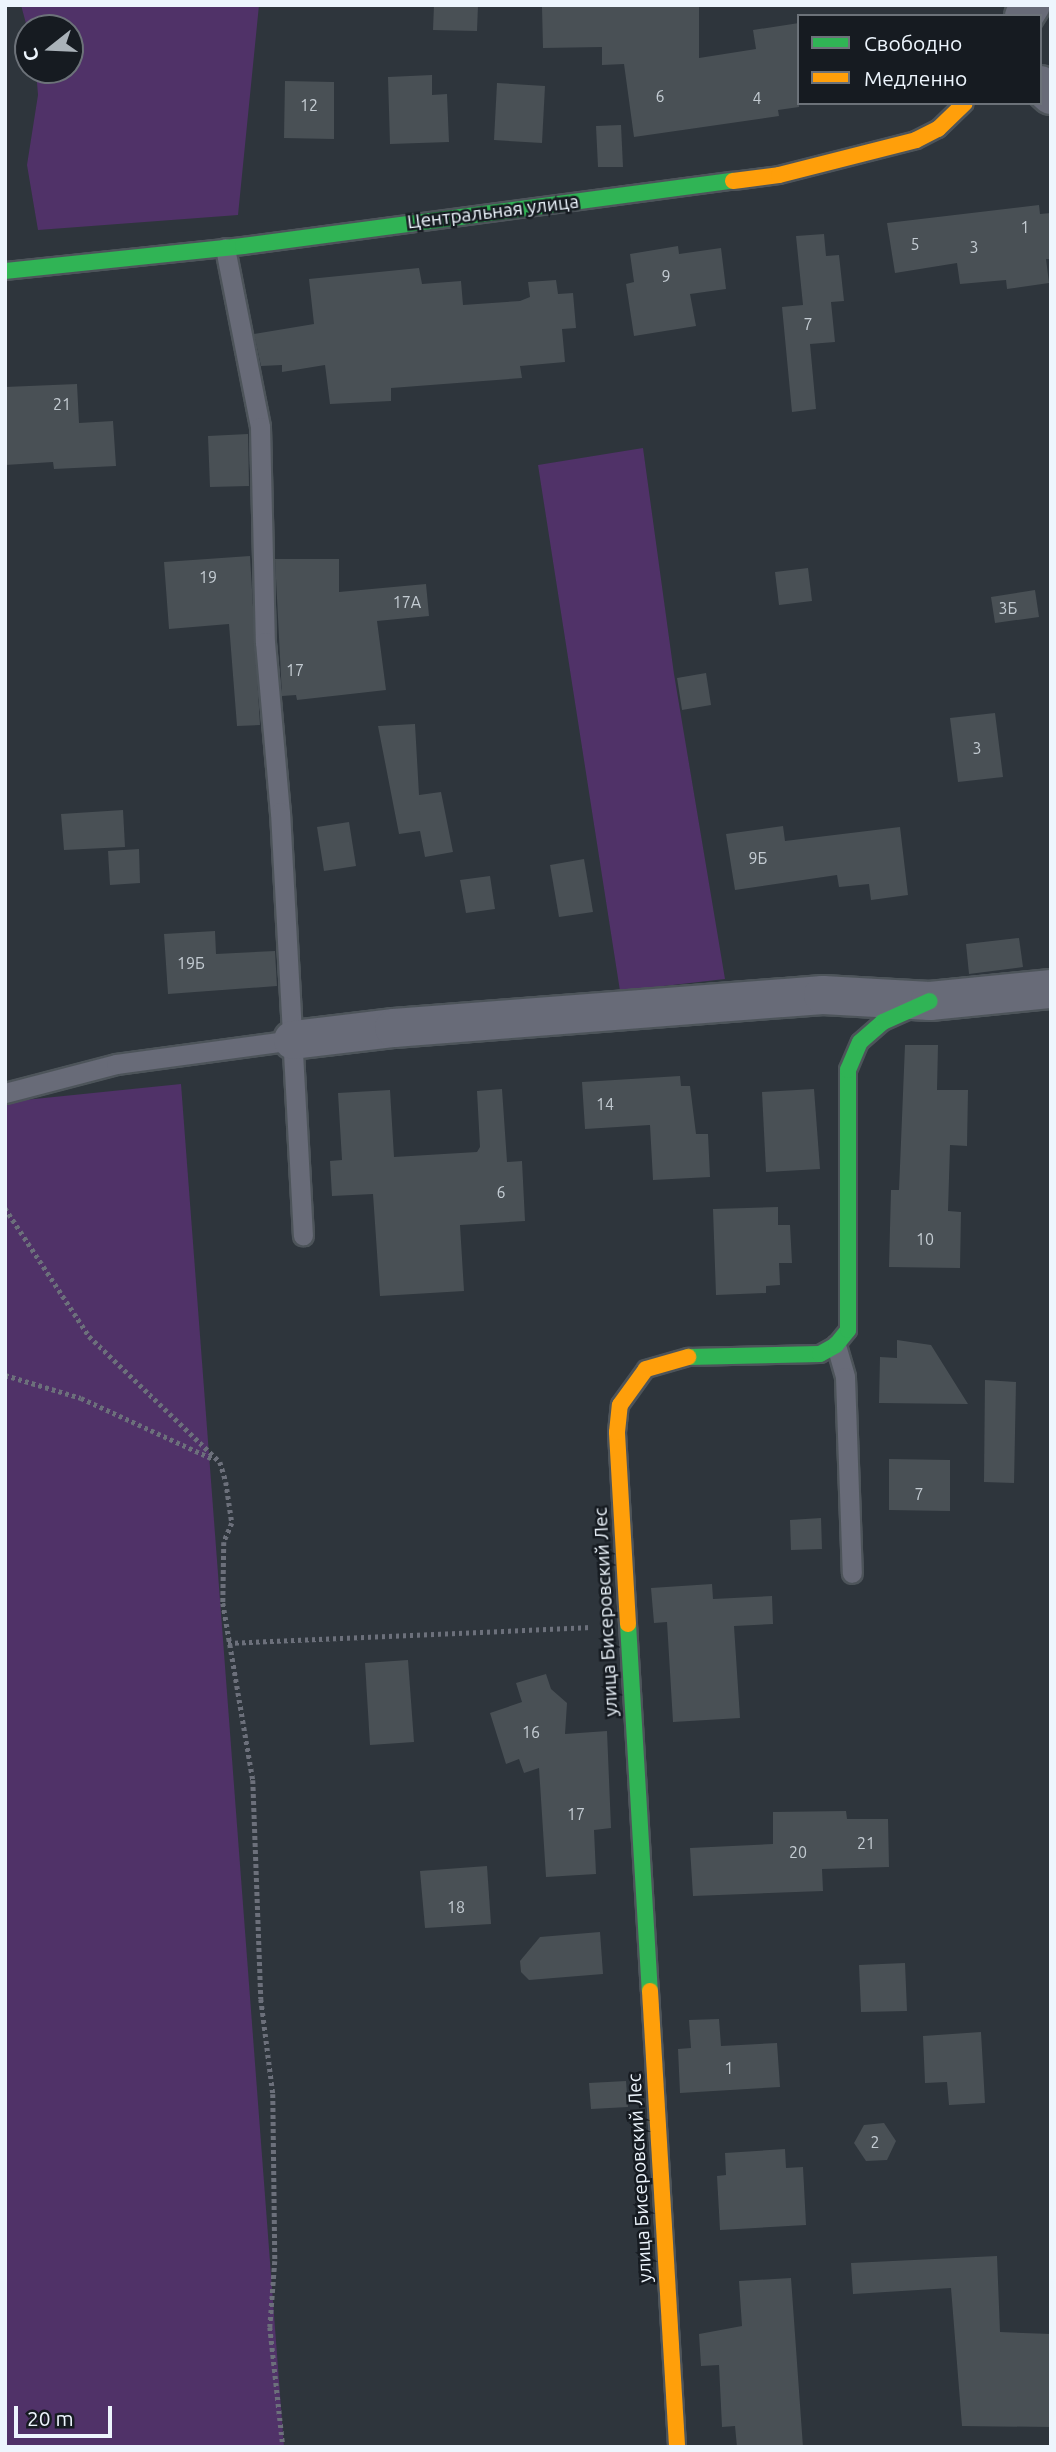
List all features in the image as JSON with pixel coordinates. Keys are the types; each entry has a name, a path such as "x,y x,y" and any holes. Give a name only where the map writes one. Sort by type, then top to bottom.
{"street":[{"name":"Центральная улица","path":"5,271 225,248 779,175 916,140 938,129 963,105"},
{"path":"293,1040 394,1027 823,995 930,1001 1051,989"},
{"path":"836,1345 848,1330 851,1289 848,1070 860,1042 883,1022 930,1001"},
{"name":"улица Бисеровский Лес","path":"677,2447 617,1432 620,1405 633,1382 646,1369 675,1357 796,1357 820,1354 836,1345"}],"lane":[{"path":"225,248 260,427 265,642 293,1040 303,1235"},
{"path":"5,1093 116,1064 293,1040"},
{"path":"836,1345 845,1377 852,1573"}],"path":[{"path":"5,1208 89,1336 220,1462 233,1523 225,1542 223,1602 253,1780 261,1999 273,2094 275,2261 270,2327 283,2447"},
{"path":"5,1375 81,1398 173,1437 220,1462"},
{"path":"228,1643 628,1625"}],"shaded area":[{"path":"21,5 259,5 238,215 38,230 27,165 38,95 37,84 84,84 84,14 23,14"},
{"path":"643,448 674,674 725,979 620,991 538,465"},
{"path":"181,1084 284,2447 5,2447 5,1102"}],"building":[{"path":"434,5 478,5 477,31 433,30"},
{"path":"699,5 699,58 756,49 753,30 797,23 799,107 778,110 779,116 634,137 624,64 602,65 602,47 543,48 542,7"},
{"path":"432,75 432,95 447,94 449,142 390,144 388,77"},
{"path":"285,81 334,82 334,139 284,138"},
{"path":"497,83 545,86 542,143 494,140"},
{"path":"621,125 623,167 598,167 596,126"},
{"path":"1039,205 1040,214 1051,213 1051,259 1046,259 1049,283 1007,289 1006,280 960,284 957,263 895,273 887,223"},
{"path":"824,234 826,256 839,255 844,301 831,302 835,342 810,344 816,409 792,412 782,307 803,305 796,236"},
{"path":"678,246 679,254 721,248 726,289 690,294 696,326 634,336 626,284 634,282 630,254"},
{"path":"419,268 422,284 461,281 463,305 520,301 530,297 528,282 556,280 558,294 573,293 576,328 562,329 565,362 520,366 522,378 391,388 391,401 330,404 325,365 282,372 282,365 261,366 254,334 314,324 309,279"},
{"path":"77,384 79,423 113,421 116,466 54,469 53,462 5,465 5,387"},
{"path":"248,434 249,486 210,487 208,436"},
{"path":"250,556 260,725 237,726 229,624 169,629 164,562"},
{"path":"275,559 339,559 339,592 426,584 429,616 377,621 386,690 297,700 296,695 282,696"},
{"path":"808,568 812,601 779,605 775,572"},
{"path":"1035,590 1039,617 995,623 991,597"},
{"path":"706,673 711,705 682,710 677,678"},
{"path":"995,713 1003,777 958,782 950,718"},
{"path":"415,724 419,795 441,792 453,852 425,857 420,831 399,834 378,726"},
{"path":"123,810 125,847 64,850 61,814"},
{"path":"349,822 356,866 324,871 317,827"},
{"path":"783,826 785,841 900,827 908,895 871,900 869,884 839,887 837,875 735,890 726,834"},
{"path":"139,849 140,883 110,885 108,851"},
{"path":"584,859 593,912 559,917 550,865"},
{"path":"490,876 495,909 466,913 460,880"},
{"path":"215,931 216,954 275,951 277,986 168,994 164,934"},
{"path":"1019,938 1023,967 969,974 966,944"},
{"path":"905,1045 938,1045 937,1090 968,1090 967,1146 950,1145 948,1211 961,1212 960,1268 889,1267 891,1190 899,1190"},
{"path":"680,1076 681,1086 690,1086 696,1134 708,1134 710,1177 653,1180 650,1125 585,1129 582,1082"},
{"path":"502,1089 507,1162 522,1161 525,1221 460,1225 464,1291 380,1296 373,1194 332,1196 330,1161 342,1160 338,1093 390,1090 394,1157 477,1152 480,1147 477,1091"},
{"path":"814,1089 820,1169 766,1172 762,1092"},
{"path":"778,1207 778,1225 790,1225 792,1263 779,1263 780,1285 766,1286 766,1293 716,1295 713,1209"},
{"path":"897,1340 931,1345 968,1404 879,1403 880,1357 897,1358"},
{"path":"985,1380 1016,1382 1014,1483 984,1482"},
{"path":"889,1459 950,1460 950,1511 889,1510"},
{"path":"821,1518 822,1549 791,1550 790,1520"},
{"path":"712,1584 713,1599 772,1596 773,1624 734,1626 740,1718 673,1722 667,1622 654,1623 651,1588"},
{"path":"408,1660 414,1742 370,1745 365,1663"},
{"path":"546,1674 551,1689 567,1703 565,1734 607,1731 611,1828 594,1830 596,1874 546,1877 539,1768 524,1773 519,1759 506,1764 490,1713 522,1702 516,1683"},
{"path":"846,1811 847,1819 888,1819 889,1867 822,1869 823,1891 693,1896 690,1848 773,1844 773,1812"},
{"path":"487,1866 491,1924 425,1928 420,1871"},
{"path":"600,1932 603,1974 529,1980 521,1972 520,1961 540,1937"},
{"path":"905,1963 907,2011 861,2012 859,1965"},
{"path":"719,2019 721,2046 777,2043 780,2087 680,2093 678,2049 691,2048 689,2020"},
{"path":"981,2032 985,2103 949,2105 947,2082 925,2083 923,2036"},
{"path":"626,2081 628,2107 591,2109 589,2083"},
{"path":"884,2123 896,2141 887,2160 866,2161 854,2143 864,2125"},
{"path":"785,2149 786,2168 803,2167 806,2225 720,2230 717,2176 726,2175 725,2153"},
{"path":"997,2256 1000,2332 1051,2334 1051,2427 962,2426 951,2288 853,2294 851,2263"},
{"path":"791,2278 803,2447 737,2447 735,2426 722,2427 719,2365 701,2366 699,2334 742,2326 739,2281"}],"traffic: fast":[{"path":"5,271 243,246 733,181"},
{"path":"688,1357 820,1354 836,1345 848,1330 848,1070 860,1042 883,1022 930,1001"},
{"path":"628,1624 650,1991"}],"traffic: slow":[{"path":"733,181 779,175 916,140 938,129 963,105"},
{"path":"628,1624 617,1432 620,1405 646,1369 688,1357"},
{"path":"650,1991 677,2447"}]}
